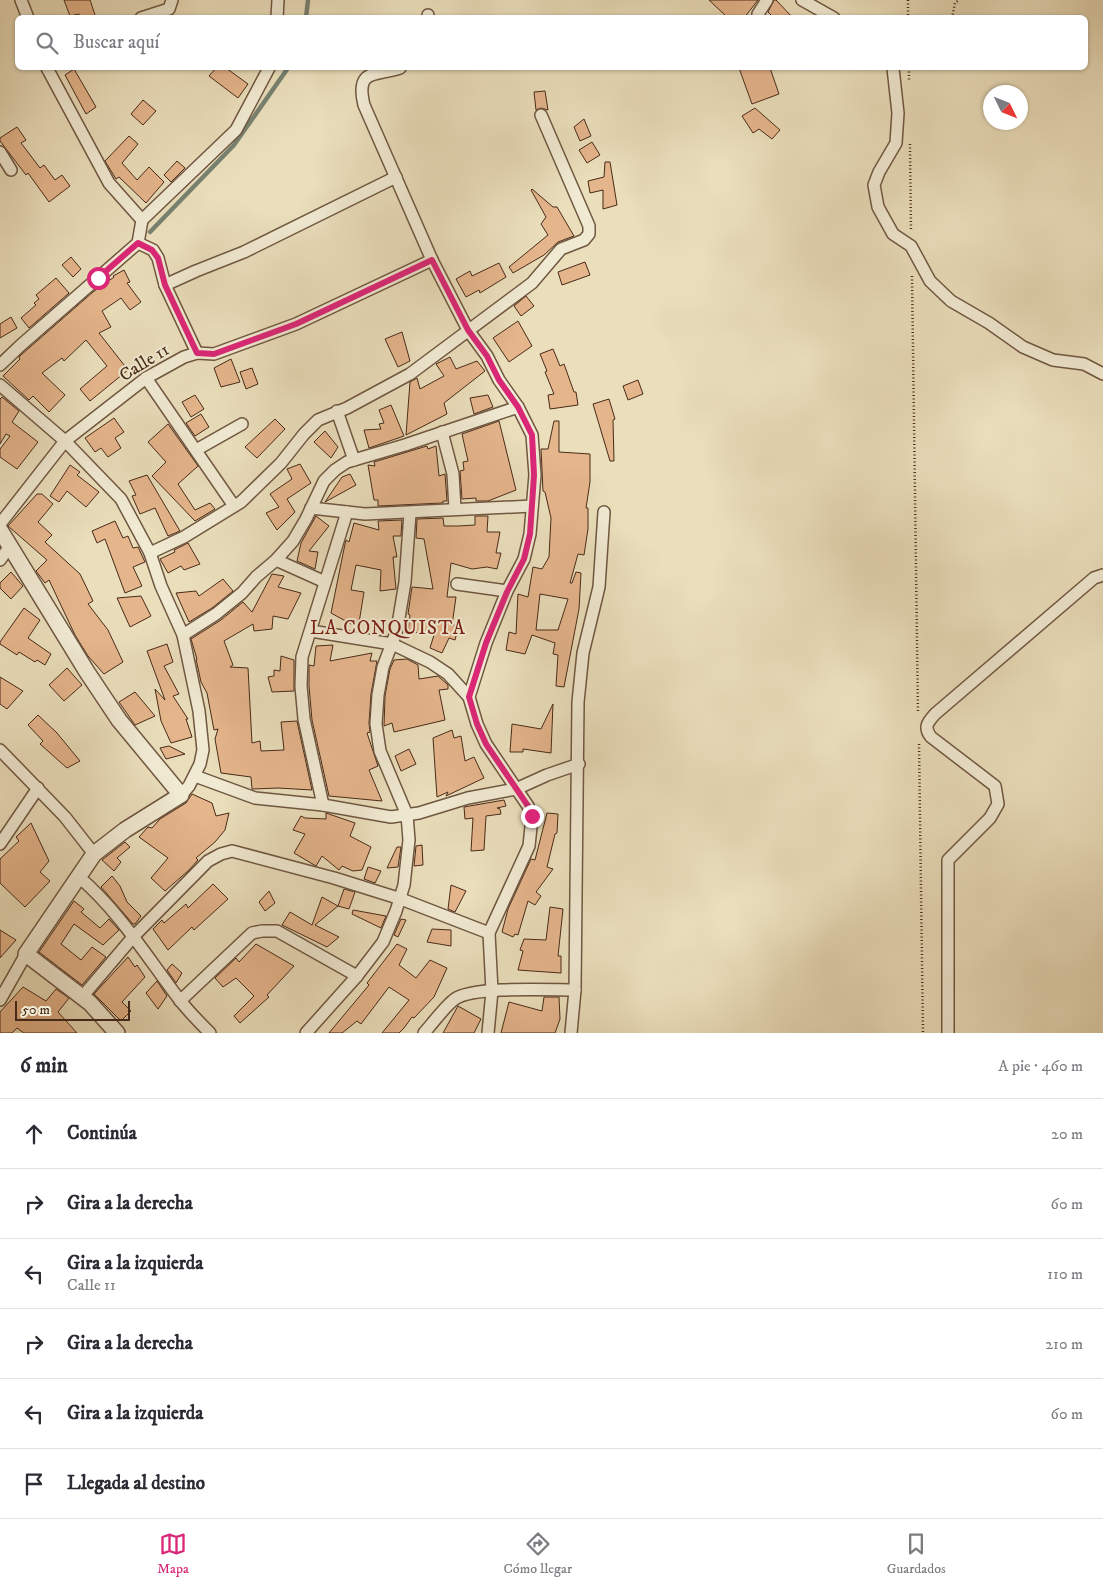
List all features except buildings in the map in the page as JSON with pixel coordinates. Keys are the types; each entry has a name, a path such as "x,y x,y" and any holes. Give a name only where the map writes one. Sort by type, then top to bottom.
{"street":[{"path":"21,0 27,15"},
{"path":"150,15 169,9 172,0"},
{"path":"277,15 278,0"},
{"path":"758,15 766,0"},
{"path":"802,0 829,15"},
{"path":"48,70 109,183 142,220"},
{"path":"0,365 20,345 138,243 142,220 236,130 267,70"},
{"path":"389,70 367,76 363,81 362,98 432,260 468,330 487,356 499,380 518,407 532,435 534,475 530,534 524,559 507,592 486,643 469,697"},
{"path":"893,70 898,113 896,143 874,184 878,207 893,234 911,246 930,281 951,301 989,323 1023,347 1053,360 1084,364 1103,374"},
{"path":"150,553 184,537 241,502 281,463 318,420 347,408 410,374 537,278 561,249 584,240 589,234 589,226 541,115"},
{"path":"0,152 11,170"},
{"path":"165,285 244,252 396,177"},
{"path":"138,243 152,250 158,258 165,285 197,353"},
{"name":"Calle 11","path":"0,524 65,441 146,378 184,357 197,353 214,354 296,324 432,260"},
{"path":"146,378 234,506"},
{"path":"0,385 65,441 121,500 150,553 161,586 183,635 199,711 203,750 195,776 190,786 181,795 125,830 94,854 26,954 0,1000"},
{"path":"183,635 216,614 242,593 256,577 276,560 293,541 324,481 347,462 406,445 518,407"},
{"path":"336,411 354,460"},
{"path":"196,450 242,424"},
{"path":"442,432 453,474 455,509"},
{"path":"311,508 365,514 532,506"},
{"path":"323,805 304,719 301,686 302,657 347,512"},
{"path":"571,1033 575,990 578,702 582,653 599,587 604,512"},
{"path":"306,1033 357,976 384,942 401,899 407,866 409,840 407,815 380,751 376,724 378,695 384,667 398,630 405,582 410,513"},
{"path":"0,530 87,672 119,720 181,795"},
{"path":"0,560 10,546"},
{"path":"276,560 325,582"},
{"path":"948,1033 948,860 990,818 998,804 995,786 931,737 927,732 926,725 935,714 1094,578 1103,575"},
{"path":"457,584 507,592"},
{"path":"310,631 392,644 430,662 448,674 469,697 477,724 486,744 528,806 532,816 529,846 489,933 492,991 488,1033"},
{"path":"0,750 65,817 94,854"},
{"path":"195,776 254,798 323,805 391,817 407,815 468,798 516,789 578,764"},
{"path":"0,844 38,788"},
{"path":"82,997 133,937 208,861 232,851 401,899 489,933"},
{"path":"79,877 116,914 180,1001 210,1033"},
{"path":"180,1001 252,933 262,931 277,931 357,976"},
{"path":"26,954 90,1003 117,1033"},
{"path":"424,1033 456,998 470,993 575,990"}],"path":[{"path":"908,0 908,15"},
{"path":"953,15 955,3 959,0"},
{"path":"909,70 909,88"},
{"path":"910,137 911,246"},
{"path":"912,276 918,714"},
{"path":"919,744 923,1033"}],"waterway":[{"path":"306,15 308,0"},
{"path":"150,232 234,145 287,70"}],"district":[{"name":"LA CONQUISTA","path":"388,627"}],"route":[{"path":"98,278 138,243 152,250 158,258 165,285 197,353 214,354 296,324 432,260 468,330 487,356 499,380 518,407 532,435 534,475 530,534 524,559 507,592 486,643 469,697 477,724 486,744 528,806 532,816"}]}
